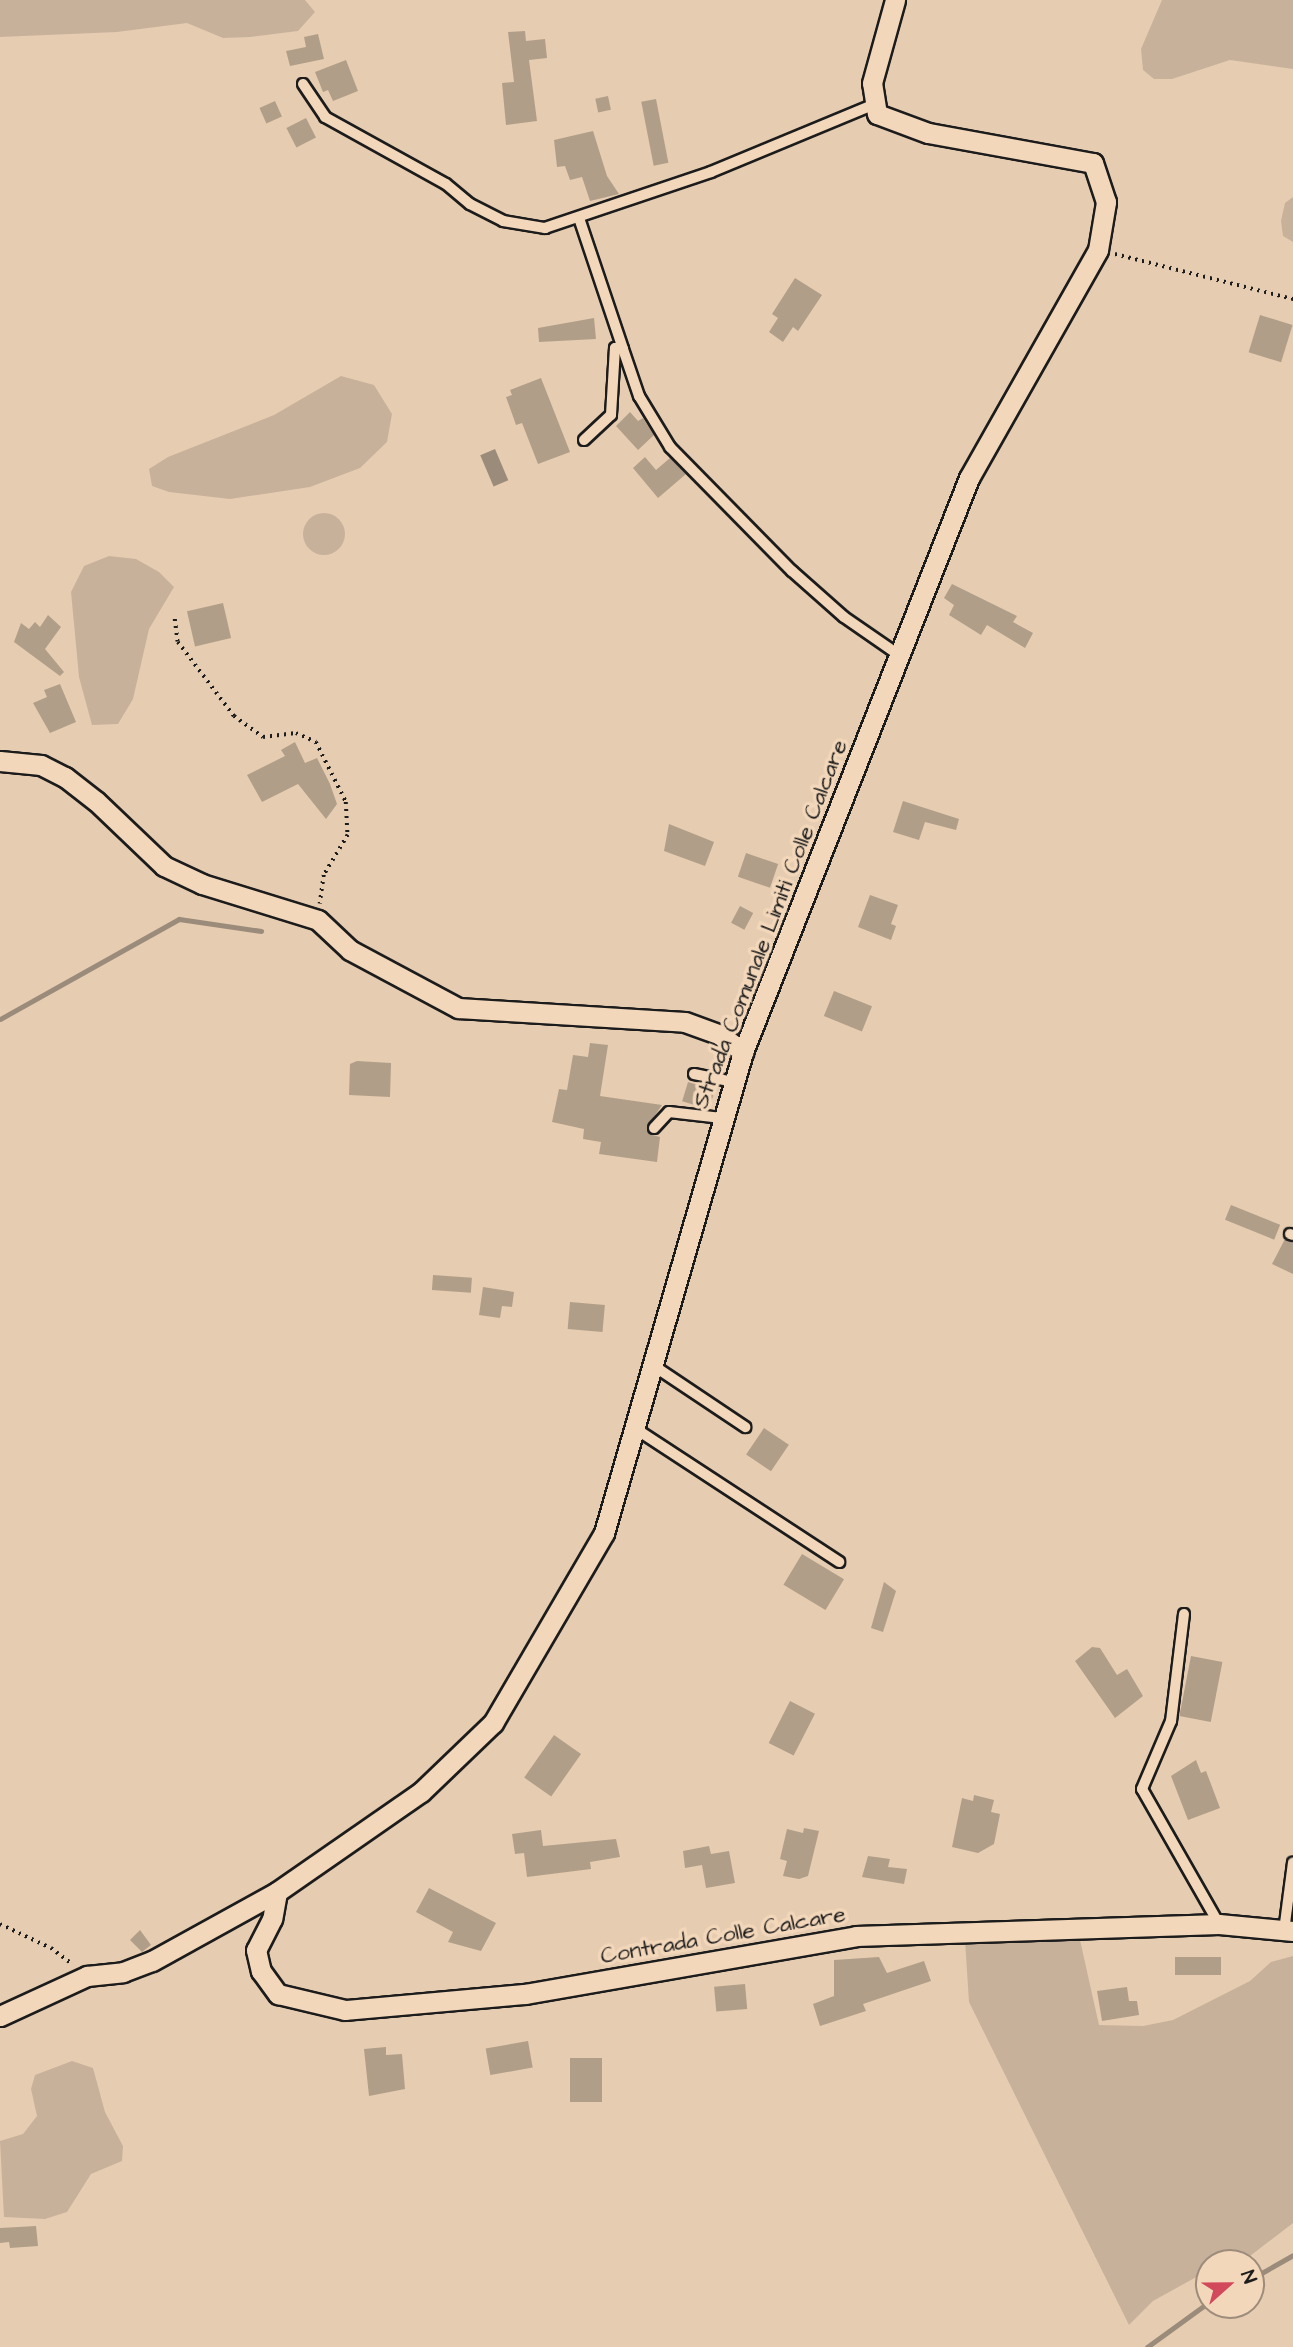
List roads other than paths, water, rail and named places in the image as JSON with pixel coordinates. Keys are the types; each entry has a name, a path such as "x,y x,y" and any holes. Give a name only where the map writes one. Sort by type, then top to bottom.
{"street":[{"path":"875,104 872,83 895,0"},
{"name":"Strada Comunale Limiti Colle Calcare","path":"0,2017 87,1976 123,1972 152,1961 277,1892 421,1792 493,1723 604,1533 743,1052 969,478 1098,250 1106,202 1093,163 928,133 877,114 875,104"},
{"path":"0,761 41,765 65,777 164,866 202,884 318,920 350,950 458,1008 685,1022 720,1035 743,1052"},
{"name":"Contrada Colle Calcare","path":"277,1892 272,1919 256,1950 261,1971 278,1994 345,2010 525,1994 856,1936 1219,1924 1288,1931"}],"lane":[{"path":"303,84 325,117 503,221 545,228 711,172 875,104"},
{"path":"579,218 639,396 670,447 803,580 844,617 899,654"},
{"path":"584,440 611,415 615,348 623,349"},
{"path":"694,1074 734,1082"},
{"path":"654,1128 668,1112 722,1118"},
{"path":"654,1367 746,1426"},
{"path":"636,1429 839,1562"},
{"path":"1184,1614 1171,1721 1142,1788 1219,1924"},
{"path":"1288,1931 1293,1863"}],"waterway":[{"path":"0,1019 179,919 261,931"},
{"path":"1265,2271 1293,2255"},
{"path":"1147,2347 1195,2312"}]}
